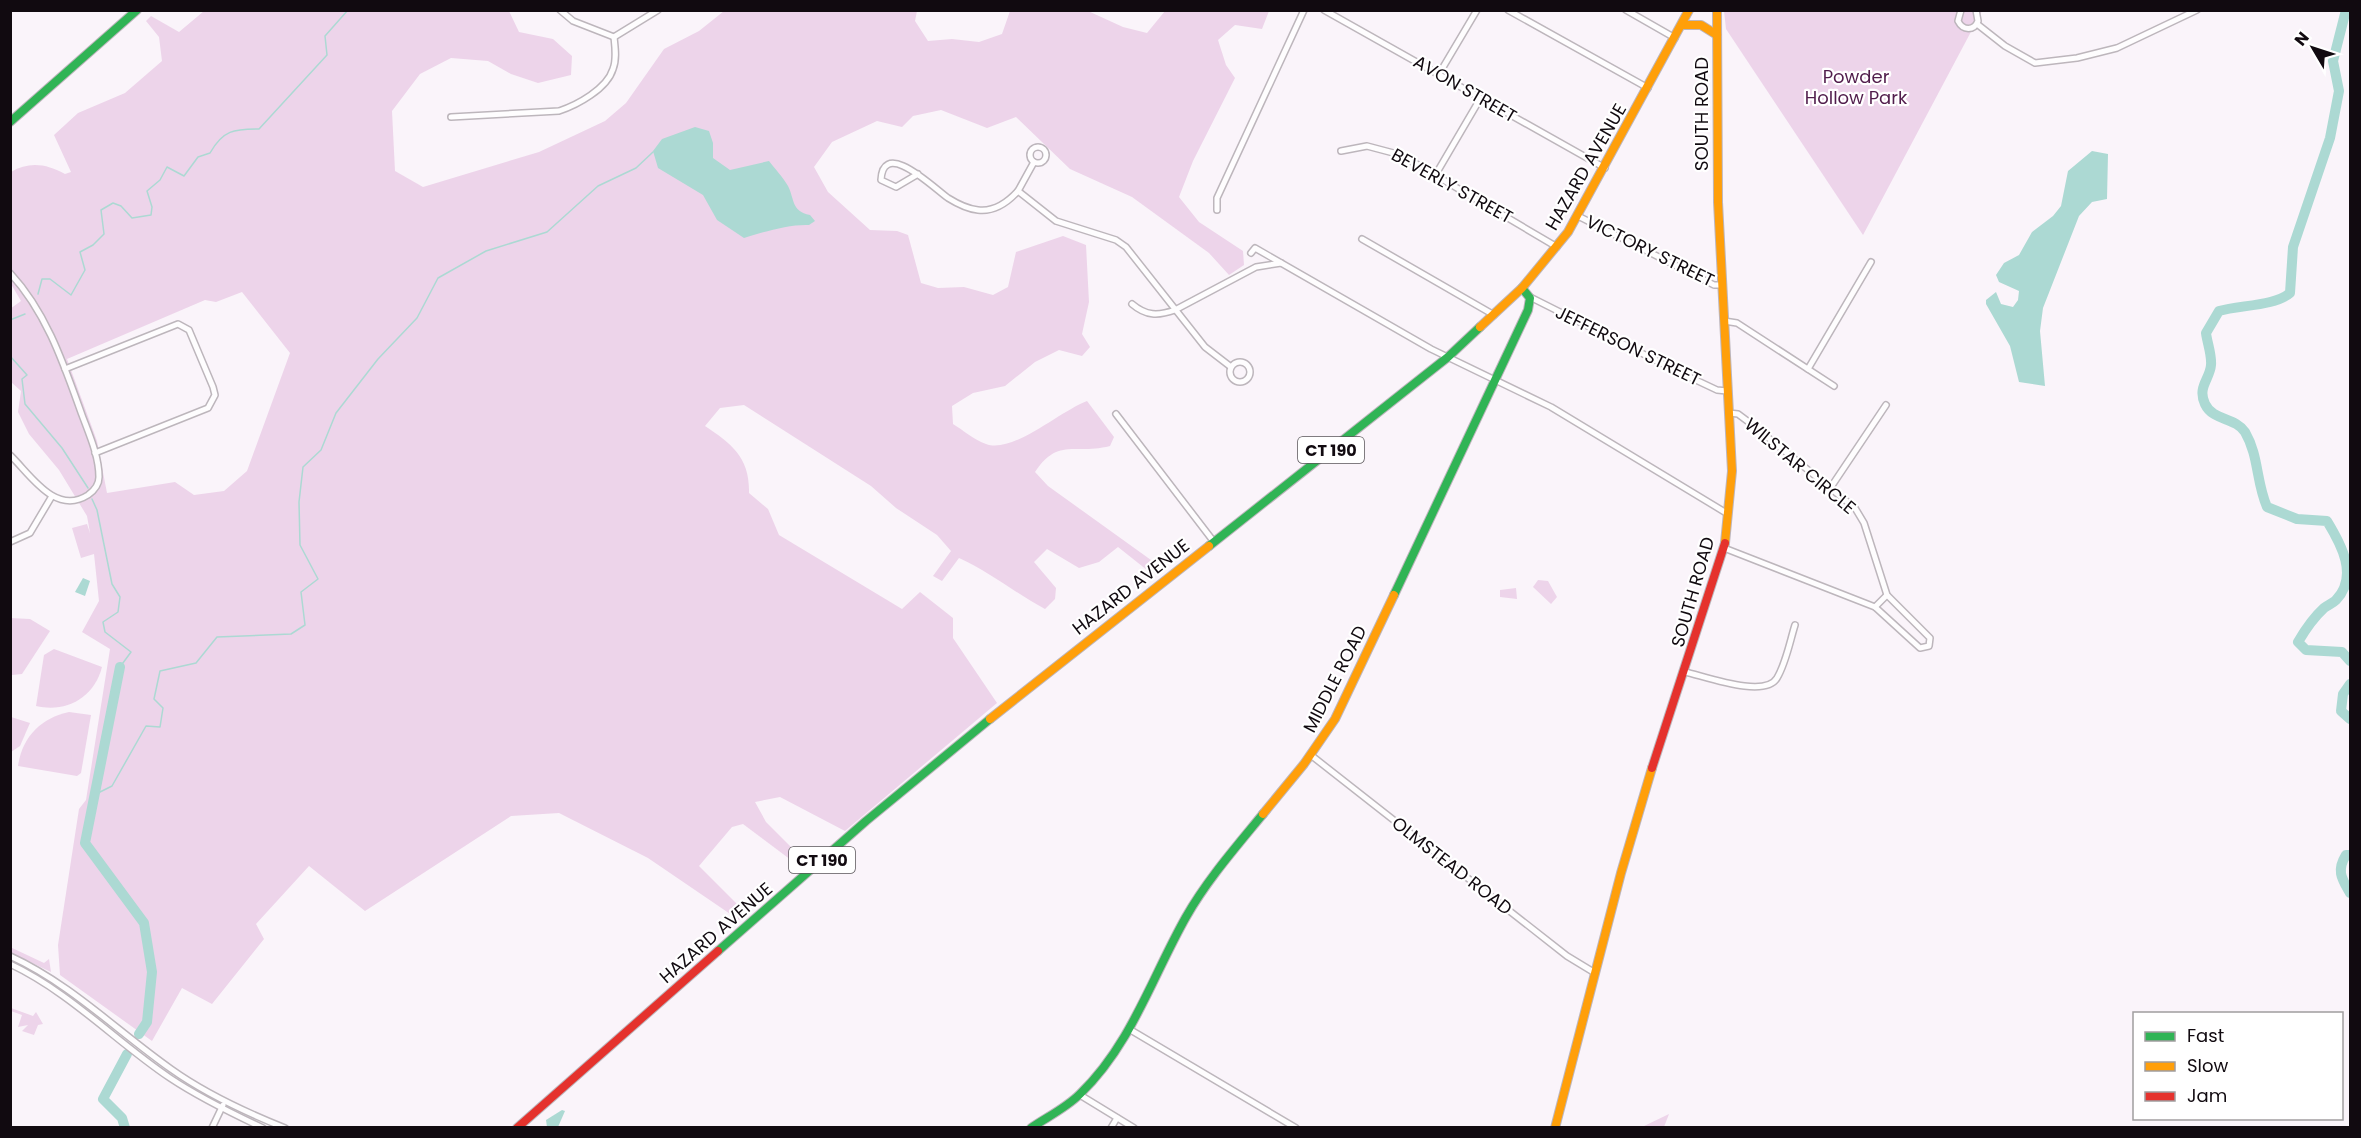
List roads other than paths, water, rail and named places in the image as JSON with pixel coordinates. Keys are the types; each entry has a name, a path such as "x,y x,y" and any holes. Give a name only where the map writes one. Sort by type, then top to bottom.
{"main road":[{"path":"10,122 137,10"},
{"name":"HAZARD AVENUE","path":"517,1128 908,785 1009,702 1448,357 1495,316 1557,247 1578,216 1689,10"},
{"name":"SOUTH ROAD","path":"1555,1128 1653,764 1724,548 1732,471 1716,112 1717,10"},
{"path":"1682,25 1701,25 1717,35"},
{"path":"1522,288 1530,297"},
{"name":"MIDDLE ROAD","path":"1031,1128 1080,1095 1097,1076 1128,1029 1201,892 1312,756 1335,719 1528,310 1530,297"}],"street":[{"path":"560,10 573,21 615,37"},
{"path":"615,37 658,10"},
{"path":"1217,210 1217,198 1304,10"},
{"name":"AVON STREET","path":"1324,10 1605,168"},
{"path":"1439,74 1477,10"},
{"path":"1508,10 1648,88"},
{"path":"1626,10 1674,39"},
{"path":"1961,10 1957,17 1962,27 1972,28 1977,24 1979,17 1976,10"},
{"path":"1977,24 2005,46 2035,63 2078,58 2117,48 2197,10"},
{"path":"451,117 559,111 575,105 609,78 614,67 615,37"},
{"path":"1436,174 1480,99"},
{"name":"BEVERLY STREET","path":"1341,151 1374,146 1401,155 1557,247"},
{"path":"918,174 896,187 881,180 881,173 887,166 894,164 907,167 918,174 948,198 978,210 992,209 1008,202 1018,191 1034,162"},
{"path":"1018,191 1056,221 1116,240 1126,247 1205,347 1232,367"},
{"name":"VICTORY STREET","path":"1578,216 1714,285 1722,285"},
{"path":"1362,239 1495,316"},
{"path":"1251,253 1255,248 1448,357 1496,379 1581,424 1728,514"},
{"path":"1808,369 1871,262"},
{"path":"1132,304 1141,312 1155,315 1175,310 1256,267 1281,263"},
{"path":"10,273 40,313 65,369 95,453 100,480 84,497 66,500 52,496 42,489 10,455"},
{"name":"JEFFERSON STREET","path":"1530,297 1717,390 1727,391"},
{"path":"1724,321 1737,323 1834,386"},
{"path":"65,369 178,324 189,330 213,387 215,395 208,408 95,453"},
{"path":"1831,487 1886,405"},
{"name":"WILSTAR CIRCLE","path":"1724,548 1875,607 1920,648 1929,646 1930,638 1887,595 1864,523 1856,508 1738,414 1729,413"},
{"path":"1116,414 1214,542"},
{"path":"10,542 30,533 52,496"},
{"path":"1875,607 1887,595"},
{"path":"1684,672 1737,685 1767,686 1777,679 1795,625"},
{"name":"OLMSTEAD ROAD","path":"1312,756 1567,956 1595,973"},
{"path":"10,956 57,982 104,1015 158,1060 225,1101 285,1128"},
{"path":"10,964 79,1005 169,1077 222,1108 263,1128"},
{"path":"53,988 57,982"},
{"path":"1128,1029 1296,1128"},
{"path":"154,1065 158,1060"},
{"path":"1080,1095 1134,1128"},
{"path":"212,1128 225,1101"},
{"path":"1111,1128 1117,1118"}],"waterway":[{"path":"38,294 42,279 50,279 71,295 85,270 80,252 93,245 104,234 101,210 113,203 121,206 132,218 151,215 152,207 147,191 160,180 167,167 184,176 198,157 210,153 225,135 230,132 259,129 327,55 325,36 348,10"},
{"path":"2346,10 2333,61 2339,91 2330,138 2293,247 2290,293 2266,303 2219,311 2206,333 2211,365 2202,393 2205,404 2213,413 2236,424 2245,432 2253,450 2267,507 2297,519 2327,521 2332,530 2342,550 2347,571 2343,591 2336,600 2316,616 2298,642 2306,650 2342,652 2350,661"},
{"path":"94,795 112,786 146,726 160,727 163,708 154,699 160,671 196,663 217,637 291,634 305,625 301,592 318,579 300,545 299,502 303,467 321,450 336,413 378,359 417,318 438,278 486,251 547,232 598,186 636,168 653,152"},
{"path":"10,320 25,314"},
{"path":"10,356 27,375 22,379 25,404 62,448 88,488"},
{"path":"92,499 97,510 112,584 120,597 118,612 103,622 105,632 131,652 120,667"},
{"path":"120,667 85,843 144,923 152,972 147,1022 139,1034"},
{"path":"2350,684 2343,694 2341,711 2350,719"},
{"path":"2350,855 2346,855 2341,866 2343,879 2350,893"},
{"path":"125,1128 122,1118 103,1099 127,1054"}],"park label":[{"name":"Powder Hollow Park","path":"1856,88"}]}
